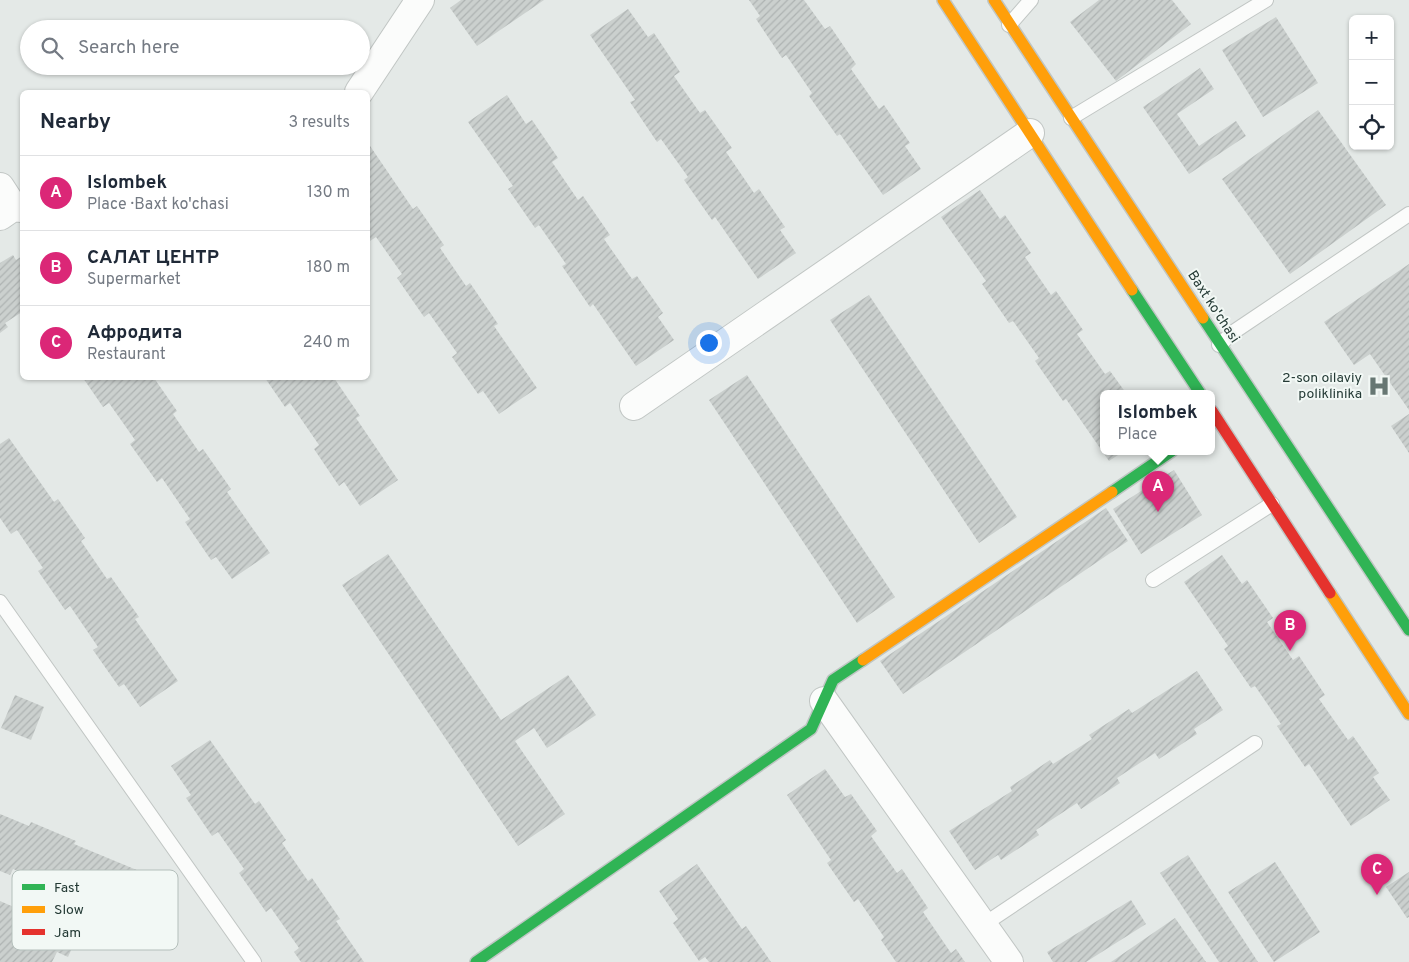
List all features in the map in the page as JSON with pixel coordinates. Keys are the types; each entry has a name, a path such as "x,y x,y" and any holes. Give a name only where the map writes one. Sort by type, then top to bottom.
{"street":[{"path":"360,90 420,0"},
{"path":"943,0 1187,366 1199,390"},
{"name":"Baxt ko'chasi","path":"994,0 1216,347 1409,630"},
{"path":"634,406 1030,133"},
{"path":"1215,420 1409,714"},
{"path":"476,962 811,730 833,680 1166,455"},
{"path":"824,701 1009,962"}],"lane":[{"path":"1010,24 1031,0"},
{"path":"1071,118 1266,0"},
{"path":"1216,347 1235,331 1409,214"},
{"path":"1153,580 1272,504"},
{"path":"0,602 254,962"},
{"path":"983,925 1255,743"}],"building":[{"path":"461,0 544,0 477,46 450,8"},
{"path":"749,0 804,0 825,29 830,26 856,64 851,69 879,109 884,105 910,143 905,146 921,169 883,195 840,134 837,136 809,96 812,93 786,55 782,58 756,19 760,16"},
{"path":"1099,0 1172,0 1191,24 1116,81 1070,22"},
{"path":"628,9 648,37 654,33 680,72 674,76 700,113 705,110 732,148 726,152 754,193 759,189 785,227 780,230 796,253 758,279 715,217 712,220 684,180 688,177 661,139 657,142 630,102 635,100 590,35"},
{"path":"1276,17 1318,83 1263,117 1222,50"},
{"path":"1200,68 1214,89 1177,114 1199,146 1236,121 1246,136 1189,174 1143,107"},
{"path":"507,95 526,124 532,120 558,158 552,162 578,200 583,196 610,235 604,239 632,279 637,276 663,313 658,317 674,340 636,366 593,304 590,307 562,266 566,264 539,225 535,228 508,189 513,186 468,122"},
{"path":"1318,110 1386,205 1290,274 1222,179"},
{"path":"370,146 413,209 417,206 444,245 440,248 466,286 470,283 498,324 494,326 537,388 499,414 483,391 478,394 452,357 457,353 429,313 424,317 397,278 402,274 376,237 370,241"},
{"path":"980,190 1000,219 1005,215 1031,253 1025,257 1051,295 1056,291 1083,330 1077,334 1105,374 1110,371 1124,390 1100,390 1100,448 1066,399 1063,401 1035,361 1039,358 1013,321 1009,323 982,284 986,281 941,217"},
{"path":"13,255 16,260 20,257 20,313 5,323 8,327 0,333 0,263"},
{"path":"1409,264 1409,410 1370,354 1354,365 1324,322"},
{"path":"869,295 1017,517 979,543 830,320"},
{"path":"747,375 895,597 857,623 709,400"},
{"path":"84,380 155,380 177,411 173,414 199,452 203,449 231,489 227,492 270,553 232,579 216,557 211,560 185,522 190,519 162,478 157,482 130,444 135,440 109,403 103,407"},
{"path":"266,380 335,380 360,416 356,418 398,480 360,506 344,482 339,486 314,449 319,445 290,403 285,407"},
{"path":"1409,414 1409,453 1391,426"},
{"path":"9,438 54,502 58,499 85,538 81,541 107,579 111,577 139,617 135,619 178,681 140,707 124,684 119,687 93,650 98,647 70,606 65,610 38,571 43,568 17,530 11,534 0,518 0,444"},
{"path":"1105,455 1118,455 1109,461"},
{"path":"1174,470 1202,515 1141,554 1113,509"},
{"path":"1106,508 1128,541 903,694 880,661"},
{"path":"388,554 501,720 568,675 596,715 547,748 534,728 515,741 565,814 518,846 342,585"},
{"path":"1222,555 1242,584 1247,580 1273,618 1267,622 1293,660 1299,656 1325,695 1319,699 1348,740 1353,736 1379,773 1373,777 1390,800 1351,826 1309,764 1305,767 1277,726 1281,724 1255,686 1251,688 1224,649 1228,646 1184,582"},
{"path":"1197,671 1223,710 1194,729 1197,734 1159,759 1155,753 1117,778 1120,783 1081,809 1077,803 1036,830 1039,835 1001,860 998,855 975,870 949,831 1012,791 1010,787 1050,760 1053,764 1092,739 1089,735 1129,709 1132,713"},
{"path":"15,695 44,707 31,740 1,728"},
{"path":"210,740 255,804 259,801 286,840 282,843 308,881 312,878 340,919 336,921 364,962 301,962 294,952 299,948 271,908 266,912 239,873 244,869 218,832 212,836 186,798 191,795 171,766"},
{"path":"825,769 845,797 851,794 877,831 871,836 897,873 902,869 928,908 923,912 951,953 956,949 965,962 896,962 881,940 884,937 858,899 854,902 827,863 831,860 787,795"},
{"path":"0,814 29,826 31,822 76,841 74,844 137,870 13,869 10,875 0,871"},
{"path":"1188,855 1258,962 1219,962 1160,873"},
{"path":"1275,862 1320,932 1274,962 1228,892"},
{"path":"697,864 742,929 746,926 771,962 709,962 705,957 699,961 673,923 678,919 659,891"},
{"path":"1409,872 1409,917 1407,918 1386,887"},
{"path":"1131,900 1146,924 1086,962 1053,962 1047,952"},
{"path":"0,901 12,906 12,950 71,950 68,957 57,952 52,962 0,962"},
{"path":"1175,918 1206,962 1111,962"}],"traffic: fast":[{"path":"1132,290 1198,390"},
{"path":"1203,318 1409,630"},
{"path":"1112,492 1166,455"},
{"path":"476,962 811,729 833,680 863,660"}],"traffic: slow":[{"path":"943,0 1132,290"},
{"path":"994,0 1203,318"},
{"path":"863,660 1112,492"},
{"path":"1330,593 1409,714"}],"traffic: jam":[{"path":"1215,416 1330,593"}],"place":[{"name":"2-son oilaviy poliklinika","path":"1379,386"},
{"name":"Islombek","path":"1158,512"},
{"name":"САЛАТ ЦЕНТР","path":"1290,651"},
{"name":"Афродита","path":"1377,895"}]}
